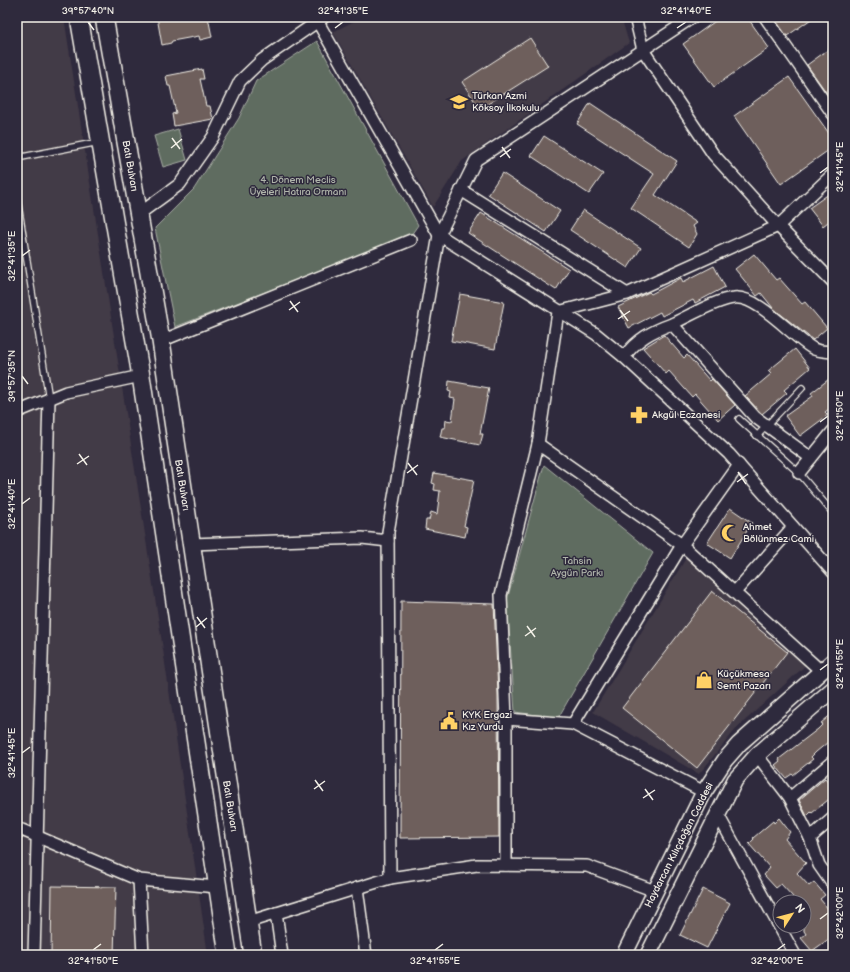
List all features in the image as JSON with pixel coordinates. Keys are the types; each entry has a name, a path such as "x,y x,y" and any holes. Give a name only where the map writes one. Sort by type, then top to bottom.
{"main road":[{"path":"79,17 141,376 228,955"},
{"name":"Batı Bulvarı","path":"104,17 161,341 254,955"},
{"name":"Haydarcan Kılıçdoğan Caddesi","path":"624,955 704,792 725,760 739,744 833,661"},
{"name":"Haydarcan Kılıçdoğan Caddesi","path":"648,955 717,813 735,780 757,755 833,689"}],"street":[{"path":"635,17 643,50 713,154 778,226 833,282"},
{"path":"390,878 388,532 439,235 476,160 693,17"},
{"path":"765,17 833,114"},
{"path":"139,214 180,184 213,137 240,81 262,60 319,18 439,235 558,312 596,334 624,357 729,454 833,572"},
{"path":"558,312 627,294 778,226 833,174"},
{"path":"462,190 627,294"},
{"path":"161,341 411,240"},
{"path":"624,357 630,349 651,331 672,324 721,302 742,297 757,305 813,349 833,352"},
{"path":"506,866 506,719 502,595 538,444 558,312"},
{"path":"672,324 755,417 811,458"},
{"path":"17,412 66,392 141,376"},
{"path":"34,955 36,836 49,399"},
{"path":"799,473 833,431"},
{"path":"538,444 682,545 821,671"},
{"path":"572,724 682,545 739,465"},
{"path":"735,592 793,527"},
{"path":"191,544 362,538 388,541"},
{"path":"506,719 572,724 704,792"},
{"path":"757,755 790,798 810,838 819,864 832,881"},
{"path":"790,798 833,761"},
{"path":"717,813 795,955"},
{"path":"810,838 833,818"},
{"path":"17,829 139,880 217,887"},
{"path":"248,922 390,878 477,865 587,866 655,891"},
{"path":"139,880 143,955"},
{"path":"357,888 366,955"},
{"path":"276,913 282,955"}],"lane":[{"path":"17,158 101,141"},
{"path":"17,198 49,399"},
{"path":"757,436 802,388"},
{"path":"739,419 799,473 833,513"}],"shaded area":[{"path":"17,17 64,17 161,636 208,955 17,955"},
{"name":"Türkan Azmi Köksoy İlkokulu","path":"362,17 621,17 629,43 462,161 433,207 333,32"},
{"name":"Küçükmesa Semt Pazarı","path":"686,558 806,665 737,728 699,774 593,712"}],"green space":[{"name":"4. Dönem Meclis Üyeleri Hatıra Ormanı","path":"317,41 418,225 411,235 175,327 155,228 194,189 239,118 256,81"},
{"path":"178,129 187,160 163,167 154,136"},
{"name":"Tahsin Aygün Parkı","path":"544,465 653,553 558,718 515,712 507,600"}],"building":[{"path":"157,17 208,17 212,37 200,40 199,36 172,41 171,43 162,45"},
{"path":"721,17 747,17 769,48 714,87 683,44"},
{"path":"814,17 787,36 774,18"},
{"path":"530,38 548,66 480,109 462,82"},
{"path":"833,46 833,102 807,65"},
{"path":"202,69 204,79 200,79 206,106 210,106 213,119 174,126 172,114 176,113 170,86 168,86 166,76"},
{"path":"789,77 833,139 833,147 781,184 734,116"},
{"path":"590,103 677,161 655,195 697,223 693,226 697,234 689,247 631,208 654,174 577,124"},
{"path":"544,136 603,174 589,194 531,156"},
{"path":"502,173 560,211 546,232 488,194"},
{"path":"833,191 833,218 823,226 809,208"},
{"path":"583,210 641,248 628,268 570,230"},
{"path":"481,213 569,269 556,290 468,233"},
{"path":"754,254 776,280 779,278 802,304 805,302 827,328 813,340 773,308 761,293 757,296 735,269"},
{"path":"714,266 725,287 695,303 693,300 662,316 660,312 629,328 618,307 649,292 651,294 681,278 683,282"},
{"path":"460,294 504,302 495,349 451,341"},
{"path":"664,335 684,358 687,355 710,381 712,379 735,405 718,420 695,394 692,397 669,371 666,374 643,348"},
{"path":"795,349 810,368 784,390 787,393 762,414 745,396 771,374 768,371"},
{"path":"833,376 833,406 825,412 828,415 800,436 785,416 813,396 811,393"},
{"path":"449,381 489,388 480,434 483,434 480,445 440,437 442,428 445,428 446,420 452,421 455,399 450,398 451,392 448,391"},
{"path":"434,473 474,480 464,526 467,527 465,537 425,529 426,520 429,520 431,512 437,514 440,491 434,490 435,484 432,483"},
{"name":"Ahmet Bölünmez Cami","path":"730,508 752,523 730,558 707,543"},
{"name":"Küçükmesa Semt Pazarı","path":"712,591 787,652 697,768 622,708"},
{"name":"KYK Ergazi Kız Yurdu","path":"401,601 494,604 498,694 499,837 400,838"},
{"path":"833,713 833,738 811,757 813,759 793,775 792,774 786,778 775,765 780,761 779,759 818,729 823,724 821,723"},
{"path":"825,778 833,787 833,796 807,816 799,800"},
{"path":"779,818 790,832 785,839 806,863 797,873 809,886 814,882 825,895 820,899 833,915 833,936 812,951 801,938 806,934 812,934 812,894 790,894 781,884 776,888 764,875 770,868 749,844 754,839 753,838 773,821 774,823"},
{"path":"52,886 116,887 114,955 51,955"},
{"path":"703,889 730,903 707,948 680,935"}],"place":[{"name":"Türkan Azmi Köksoy İlkokulu","path":"459,102"},
{"name":"Akgül Eczanesi","path":"639,415"},
{"name":"Ahmet Bölünmez Cami","path":"730,533"},
{"name":"Küçükmesa Semt Pazarı","path":"704,680"},
{"name":"KYK Ergazi Kız Yurdu","path":"449,721"}]}
